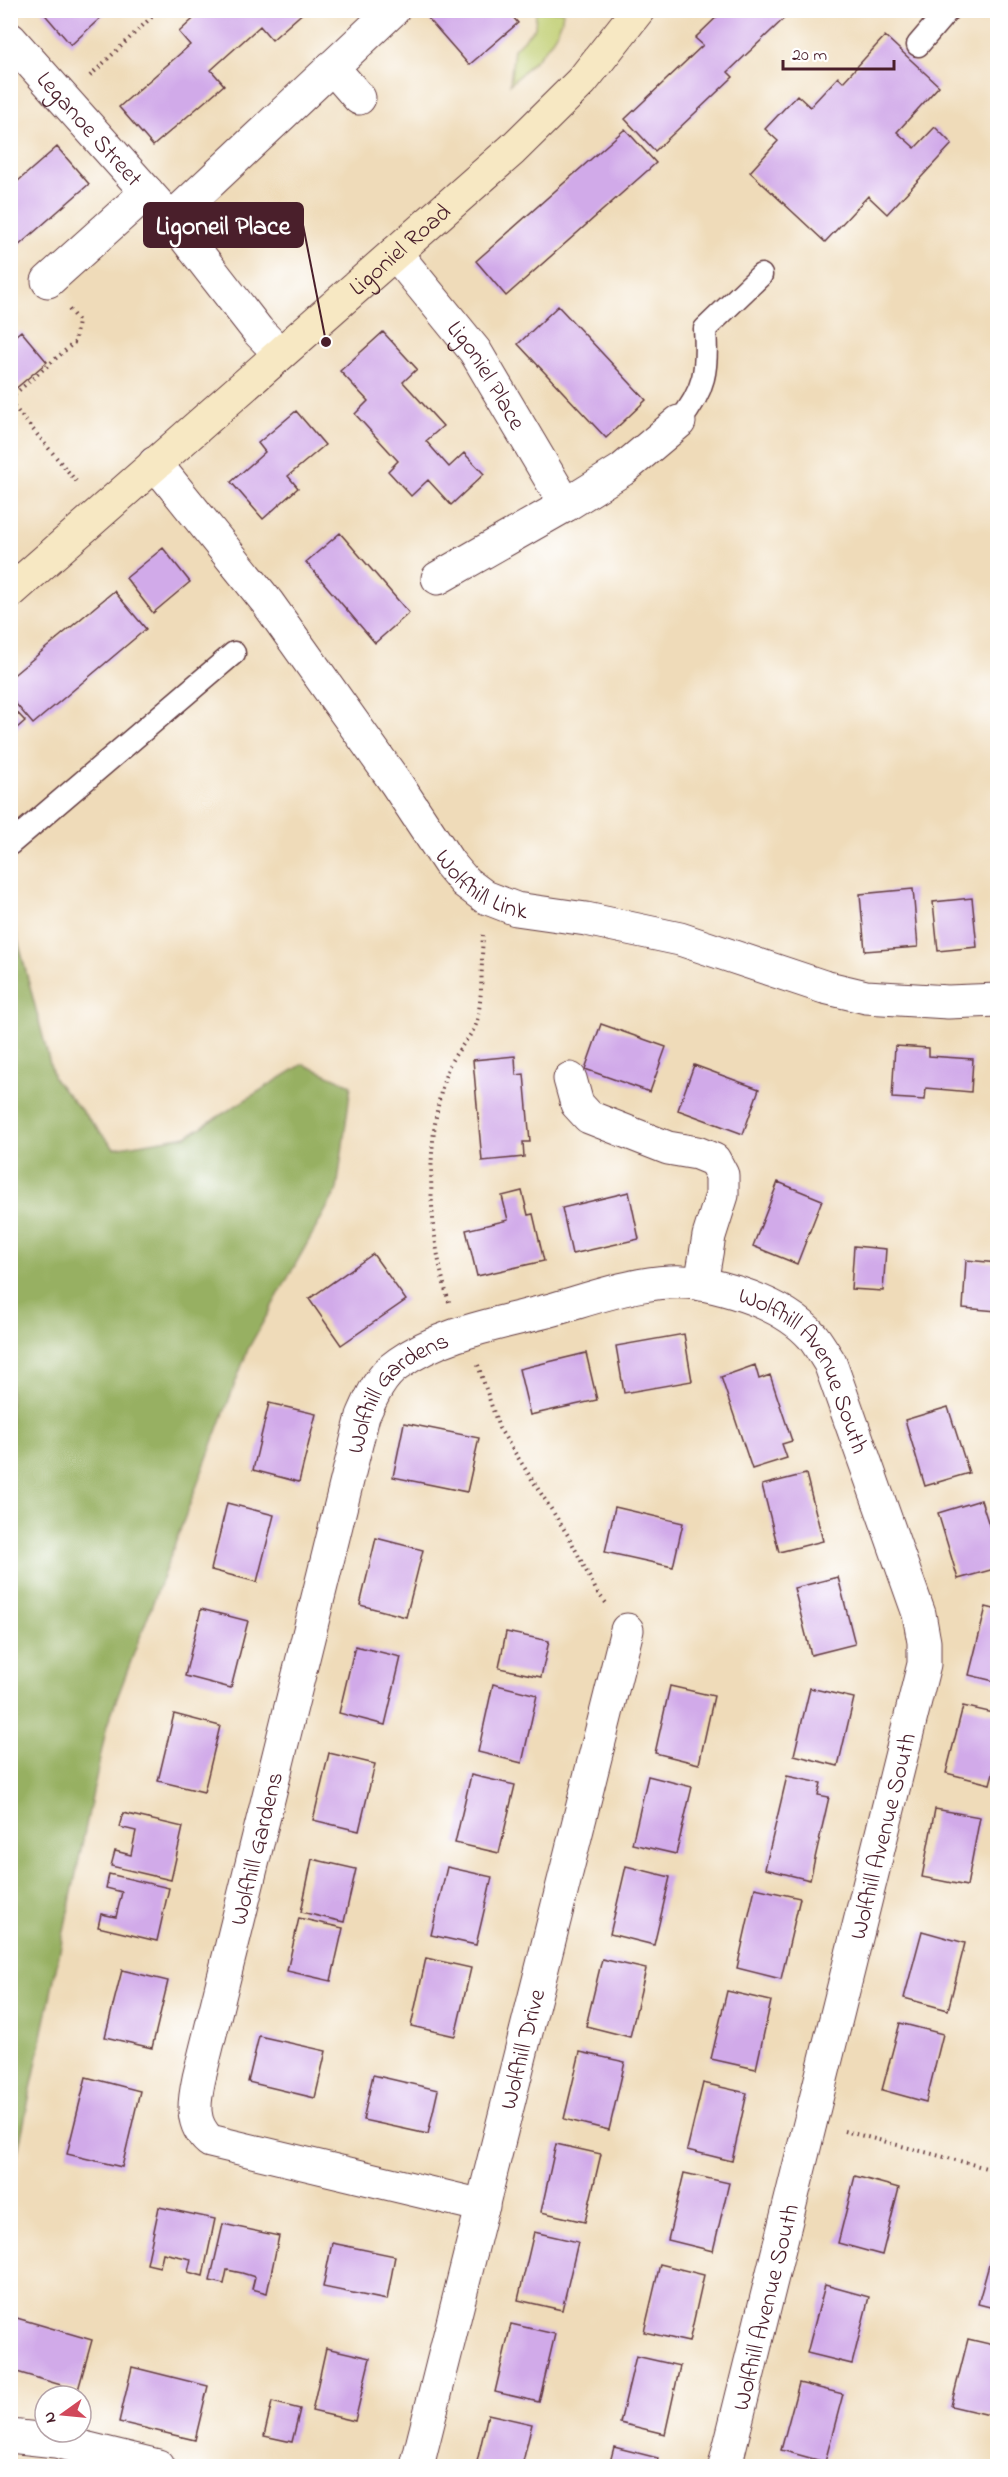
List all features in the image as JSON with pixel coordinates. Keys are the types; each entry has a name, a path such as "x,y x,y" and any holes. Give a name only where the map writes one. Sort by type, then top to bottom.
{"street":[{"path":"171,219 393,10"},
{"name":"Ligoniel Road","path":"10,592 512,150 574,89 638,10"},
{"name":"Leganoe Street","path":"10,39 171,219 258,331 279,353"},
{"path":"332,67 359,98"},
{"name":"Leganoe Street","path":"48,281 147,192"},
{"name":"Ligoniel Place","path":"395,253 412,278 448,315 476,351 566,506"},
{"path":"438,578 566,506 621,470 679,422"},
{"name":"Wolfhill Link","path":"155,464 267,602 396,783 449,863 465,882 485,897 516,909 586,919 680,939 824,987 866,997 948,1002 998,1000"},
{"name":"Wolfhill Avenue South","path":"570,1079 577,1104 589,1117 668,1148 697,1153 714,1160 722,1175 722,1195 709,1236 701,1284"},
{"name":"Wolfhill Avenue South","path":"467,1332 627,1289 670,1282 701,1284 740,1294 793,1319 813,1336 830,1364 919,1614 924,1642 924,1664 725,2466"},
{"name":"Wolfhill Gardens","path":"467,1332 422,1350 396,1365 376,1388 363,1416 194,2105 200,2132 210,2141 223,2146 483,2206"},
{"name":"Wolfhill Drive","path":"417,2466 627,1630"},
{"path":"10,2436 56,2441 158,2466"}],"lane":[{"path":"918,45 948,10"},
{"path":"679,422 694,404 705,378 705,329 761,275"},
{"path":"10,844 234,653"}],"path":[{"path":"65,100 159,10"},
{"path":"48,281 78,321 75,342 10,400 76,481"},
{"path":"485,897 477,1023 449,1066 432,1163 431,1223 439,1269 449,1302 467,1332 499,1428 569,1537 597,1592 627,1630"},
{"path":"811,2122 998,2171"}],"green space":[{"path":"536,11 563,11 557,32 544,51 510,84 514,49 535,28"},
{"path":"10,910 54,1079 114,1148 187,1136 303,1064 351,1085 337,1190 248,1349 107,1725 17,2156 11,2159"}],"building":[{"path":"41,10 109,10 71,45"},
{"path":"203,10 306,10 272,40 260,26 211,70 224,85 153,146 119,107 190,45 179,32"},
{"path":"435,10 507,10 518,23 469,65 427,17"},
{"path":"724,10 793,10 728,72 733,77 655,151 625,119 703,45 695,38"},
{"path":"885,36 939,86 897,132 915,148 935,127 952,144 887,214 868,196 825,242 750,172 778,141 765,129 797,95 810,107 838,77 843,82"},
{"path":"625,129 656,163 506,296 476,261"},
{"path":"57,147 89,184 17,247 10,240 10,188"},
{"path":"558,306 646,400 606,438 518,344"},
{"path":"21,331 47,362 14,390 10,386 10,340"},
{"path":"383,332 417,369 403,382 443,426 426,441 449,467 464,453 484,474 451,505 428,480 411,496 388,471 398,461 355,414 368,401 340,371"},
{"path":"296,411 325,445 288,476 298,488 263,519 231,482 265,452 258,443"},
{"path":"340,533 409,613 375,643 306,562"},
{"path":"163,548 190,582 153,613 126,578"},
{"path":"114,591 146,629 33,724 10,697 10,678"},
{"path":"10,705 25,721 10,734"},
{"path":"913,889 918,947 865,951 860,894"},
{"path":"972,898 977,947 938,951 933,902"},
{"path":"601,1024 666,1047 650,1092 585,1069"},
{"path":"895,1046 929,1048 929,1056 973,1059 971,1092 926,1088 925,1100 892,1098"},
{"path":"515,1056 516,1075 524,1074 530,1142 523,1142 524,1157 482,1161 473,1060"},
{"path":"694,1065 759,1089 743,1134 678,1110"},
{"path":"778,1182 822,1200 797,1264 753,1246"},
{"path":"522,1191 528,1215 533,1214 544,1261 477,1276 466,1230 508,1220 502,1196"},
{"path":"629,1192 639,1239 572,1254 562,1208"},
{"path":"854,1246 886,1249 883,1291 851,1289"},
{"path":"373,1254 406,1300 341,1345 309,1299"},
{"path":"966,1260 998,1263 997,1311 963,1308"},
{"path":"684,1334 692,1381 624,1393 616,1346"},
{"path":"586,1353 597,1400 530,1415 519,1369"},
{"path":"755,1365 759,1379 770,1375 792,1441 782,1444 787,1458 752,1469 721,1377"},
{"path":"269,1403 316,1414 299,1482 253,1470"},
{"path":"948,1407 969,1473 925,1486 905,1420"},
{"path":"404,1423 479,1438 467,1492 393,1477"},
{"path":"806,1474 823,1541 779,1552 762,1485"},
{"path":"981,1500 998,1553 998,1568 958,1579 938,1513"},
{"path":"227,1503 274,1515 257,1582 211,1570"},
{"path":"615,1507 683,1523 673,1567 605,1552"},
{"path":"376,1538 423,1550 406,1617 360,1605"},
{"path":"838,1577 855,1644 811,1655 794,1588"},
{"path":"986,1607 998,1610 998,1682 969,1675"},
{"path":"201,1609 248,1621 231,1688 185,1676"},
{"path":"506,1632 549,1641 541,1677 499,1668"},
{"path":"355,1646 401,1657 385,1725 339,1713"},
{"path":"493,1684 537,1695 522,1763 478,1752"},
{"path":"670,1686 714,1696 699,1764 655,1753"},
{"path":"810,1688 854,1698 838,1766 794,1755"},
{"path":"963,1706 998,1714 998,1755 990,1784 946,1773"},
{"path":"174,1714 220,1726 204,1792 158,1781"},
{"path":"329,1753 375,1764 359,1831 313,1820"},
{"path":"471,1775 515,1785 499,1853 455,1843"},
{"path":"648,1776 692,1787 676,1854 632,1844"},
{"path":"787,1776 821,1783 818,1795 829,1797 810,1880 765,1869"},
{"path":"935,1809 980,1817 967,1886 922,1877"},
{"path":"123,1813 183,1827 171,1880 111,1866 115,1851 131,1855 136,1831 119,1827"},
{"path":"312,1859 356,1869 344,1922 301,1912"},
{"path":"626,1866 670,1877 654,1945 610,1934"},
{"path":"447,1867 492,1877 476,1945 431,1935"},
{"path":"109,1874 169,1888 157,1941 98,1927 101,1914 116,1917 122,1892 106,1888"},
{"path":"755,1888 800,1898 781,1979 737,1968"},
{"path":"299,1918 343,1928 331,1981 287,1971"},
{"path":"922,1931 965,1943 948,2010 904,1998"},
{"path":"426,1958 471,1968 455,2036 411,2026"},
{"path":"602,1959 646,1969 630,2037 586,2026"},
{"path":"122,1970 168,1981 152,2048 105,2037"},
{"path":"727,1991 771,2001 756,2069 711,2059"},
{"path":"900,2023 943,2034 926,2102 882,2090"},
{"path":"259,2036 326,2051 315,2098 248,2082"},
{"path":"580,2052 625,2062 609,2130 564,2119"},
{"path":"373,2075 438,2090 428,2134 363,2120"},
{"path":"86,2077 140,2091 122,2167 67,2154"},
{"path":"703,2083 747,2093 732,2161 687,2150"},
{"path":"556,2144 601,2154 585,2222 541,2212"},
{"path":"684,2173 729,2183 713,2251 668,2240"},
{"path":"855,2176 899,2188 882,2255 838,2243"},
{"path":"159,2207 215,2219 203,2276 188,2272 191,2259 163,2253 160,2267 147,2264"},
{"path":"223,2224 279,2236 267,2293 252,2289 255,2277 242,2273 227,2270 224,2284 210,2281"},
{"path":"534,2232 578,2242 562,2310 518,2300"},
{"path":"998,2233 998,2309 978,2304"},
{"path":"332,2243 395,2256 387,2300 323,2287"},
{"path":"660,2264 704,2275 689,2342 644,2332"},
{"path":"825,2285 869,2297 852,2364 807,2353"},
{"path":"10,2316 92,2340 80,2384 58,2384 10,2370"},
{"path":"511,2324 555,2334 539,2402 495,2392"},
{"path":"968,2339 998,2346 998,2417 951,2406"},
{"path":"326,2348 370,2358 355,2421 312,2411"},
{"path":"636,2356 680,2366 665,2434 620,2423"},
{"path":"132,2367 208,2386 195,2440 119,2422"},
{"path":"799,2383 843,2394 825,2462 781,2450"},
{"path":"272,2402 300,2409 292,2442 264,2436"},
{"path":"488,2414 532,2424 522,2466 476,2466"},
{"path":"614,2447 658,2458 656,2466 609,2466"}],"place":[{"name":"Ligoneil Place","path":"326,342"}]}
